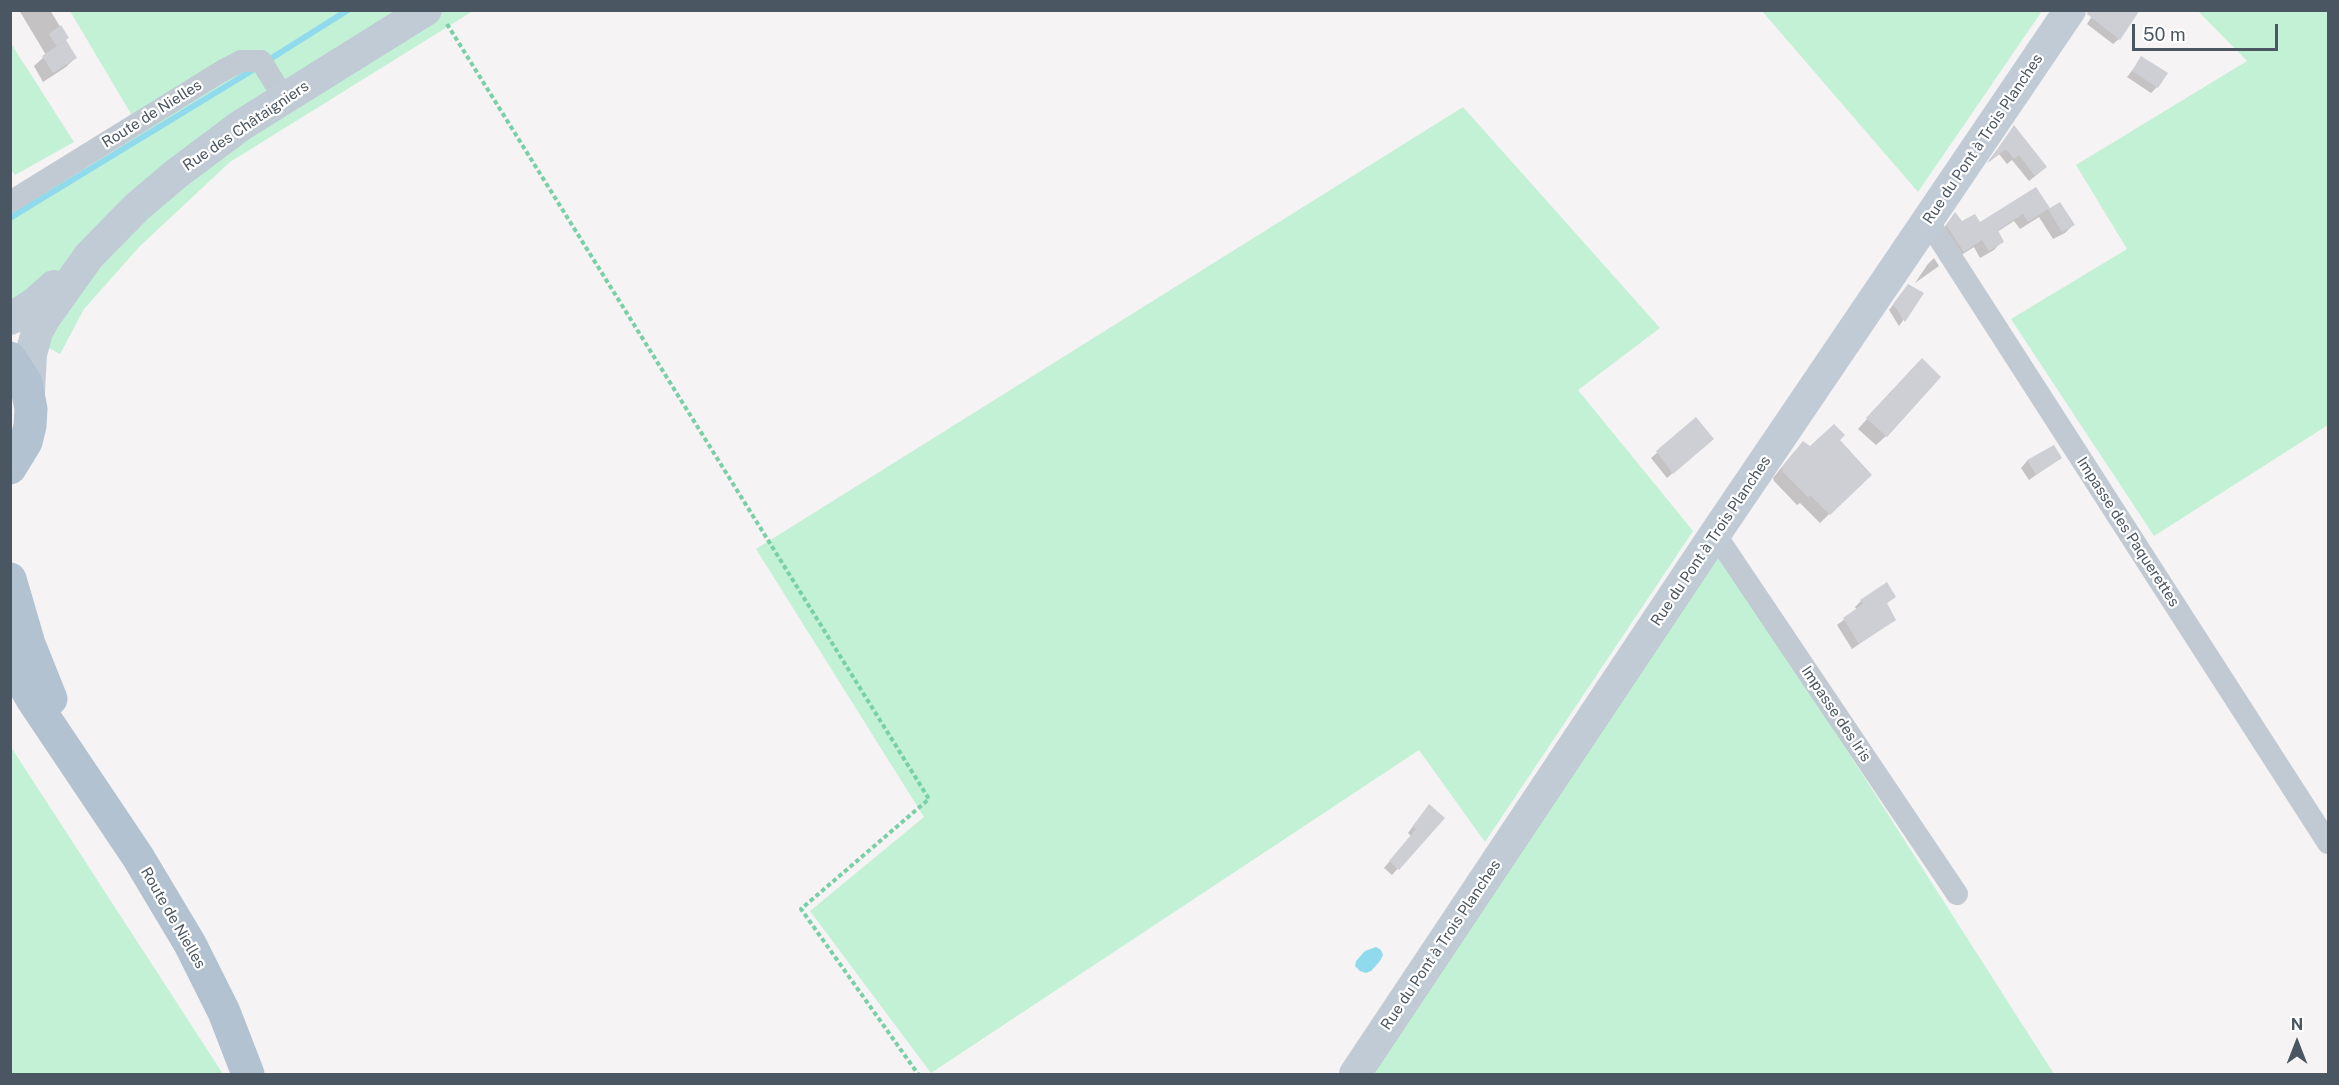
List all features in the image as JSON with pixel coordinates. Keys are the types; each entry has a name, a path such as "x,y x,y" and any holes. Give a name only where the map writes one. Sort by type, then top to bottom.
{"main road":[{"path":"10,357 22,374 29,392 31,409 28,434 22,450 10,468"},
{"name":"Route de Nielles","path":"10,579 29,644 81,770"},
{"name":"Route de Nielles","path":"10,661 32,699 138,857 190,944 220,1003 248,1074"}],"street":[{"name":"Rue du Pont à Trois Planches","path":"1355,1074 1715,534 2070,10"},
{"name":"Rue des Châtaigniers","path":"29,392 31,354 37,332 89,256 137,207 176,174 240,126 272,79 436,16"},
{"name":"Route de Nielles","path":"10,202 234,64 248,60 272,79"},
{"name":"Impasse des Paquerettes","path":"1928,221 2328,843"},
{"path":"10,319 35,303 89,256"},
{"name":"Impasse des Iris","path":"1715,534 1957,894"}],"path":[{"path":"436,16 928,799 801,909 918,1074"}],"green space":[{"path":"70,11 473,11 230,162 140,246 84,309 60,354 11,328 11,211 140,129"},
{"path":"1762,11 2042,11 1918,192"},
{"path":"2198,11 2328,11 2328,425 2154,536 2011,319 2127,249 2076,165 2247,61"},
{"path":"10,42 74,142 15,175 10,168"},
{"path":"1463,107 1660,328 1578,390 1693,531 1485,842 1419,750 931,1073 810,911 924,817 756,549"},
{"path":"1717,547 2054,1074 1369,1074"},
{"path":"11,747 223,1074 11,1074"}],"water":[{"path":"1376,947 1383,955 1380,961 1371,971 1366,973 1360,971 1355,966 1356,961 1365,951"}],"building":[{"path":"2088,10 2140,10 2120,40 2087,14"},
{"path":"61,25 69,38 56,46 49,34"},
{"path":"66,40 77,58 53,73 42,56"},
{"path":"2141,56 2168,73 2158,88 2132,71"},
{"path":"2014,125 2047,167 2035,176 2019,155 2014,159 2006,149 1988,163"},
{"path":"2036,187 2050,208 2060,202 2075,225 2062,232 2048,209 2028,222 2023,214 1998,230 2004,242 1989,251 1982,240 1964,252 1946,225 1955,212 1962,221 1975,214 1980,222"},
{"path":"1908,284 1924,293 1905,322 1893,304"},
{"path":"1922,358 1941,377 1887,437 1866,418"},
{"path":"1696,417 1714,439 1673,474 1656,451"},
{"path":"1834,424 1845,435 1840,440 1872,475 1830,515 1783,472 1782,467 1803,441 1810,446"},
{"path":"2054,445 2062,458 2036,475 2027,460"},
{"path":"1887,582 1896,597 1887,603 1896,620 1859,644 1843,618 1863,604 1860,600"},
{"path":"1429,804 1445,818 1399,870 1389,861 1416,829 1413,826"}],"waterway":[{"path":"267,61 348,10"},
{"path":"10,218 256,68"}]}
